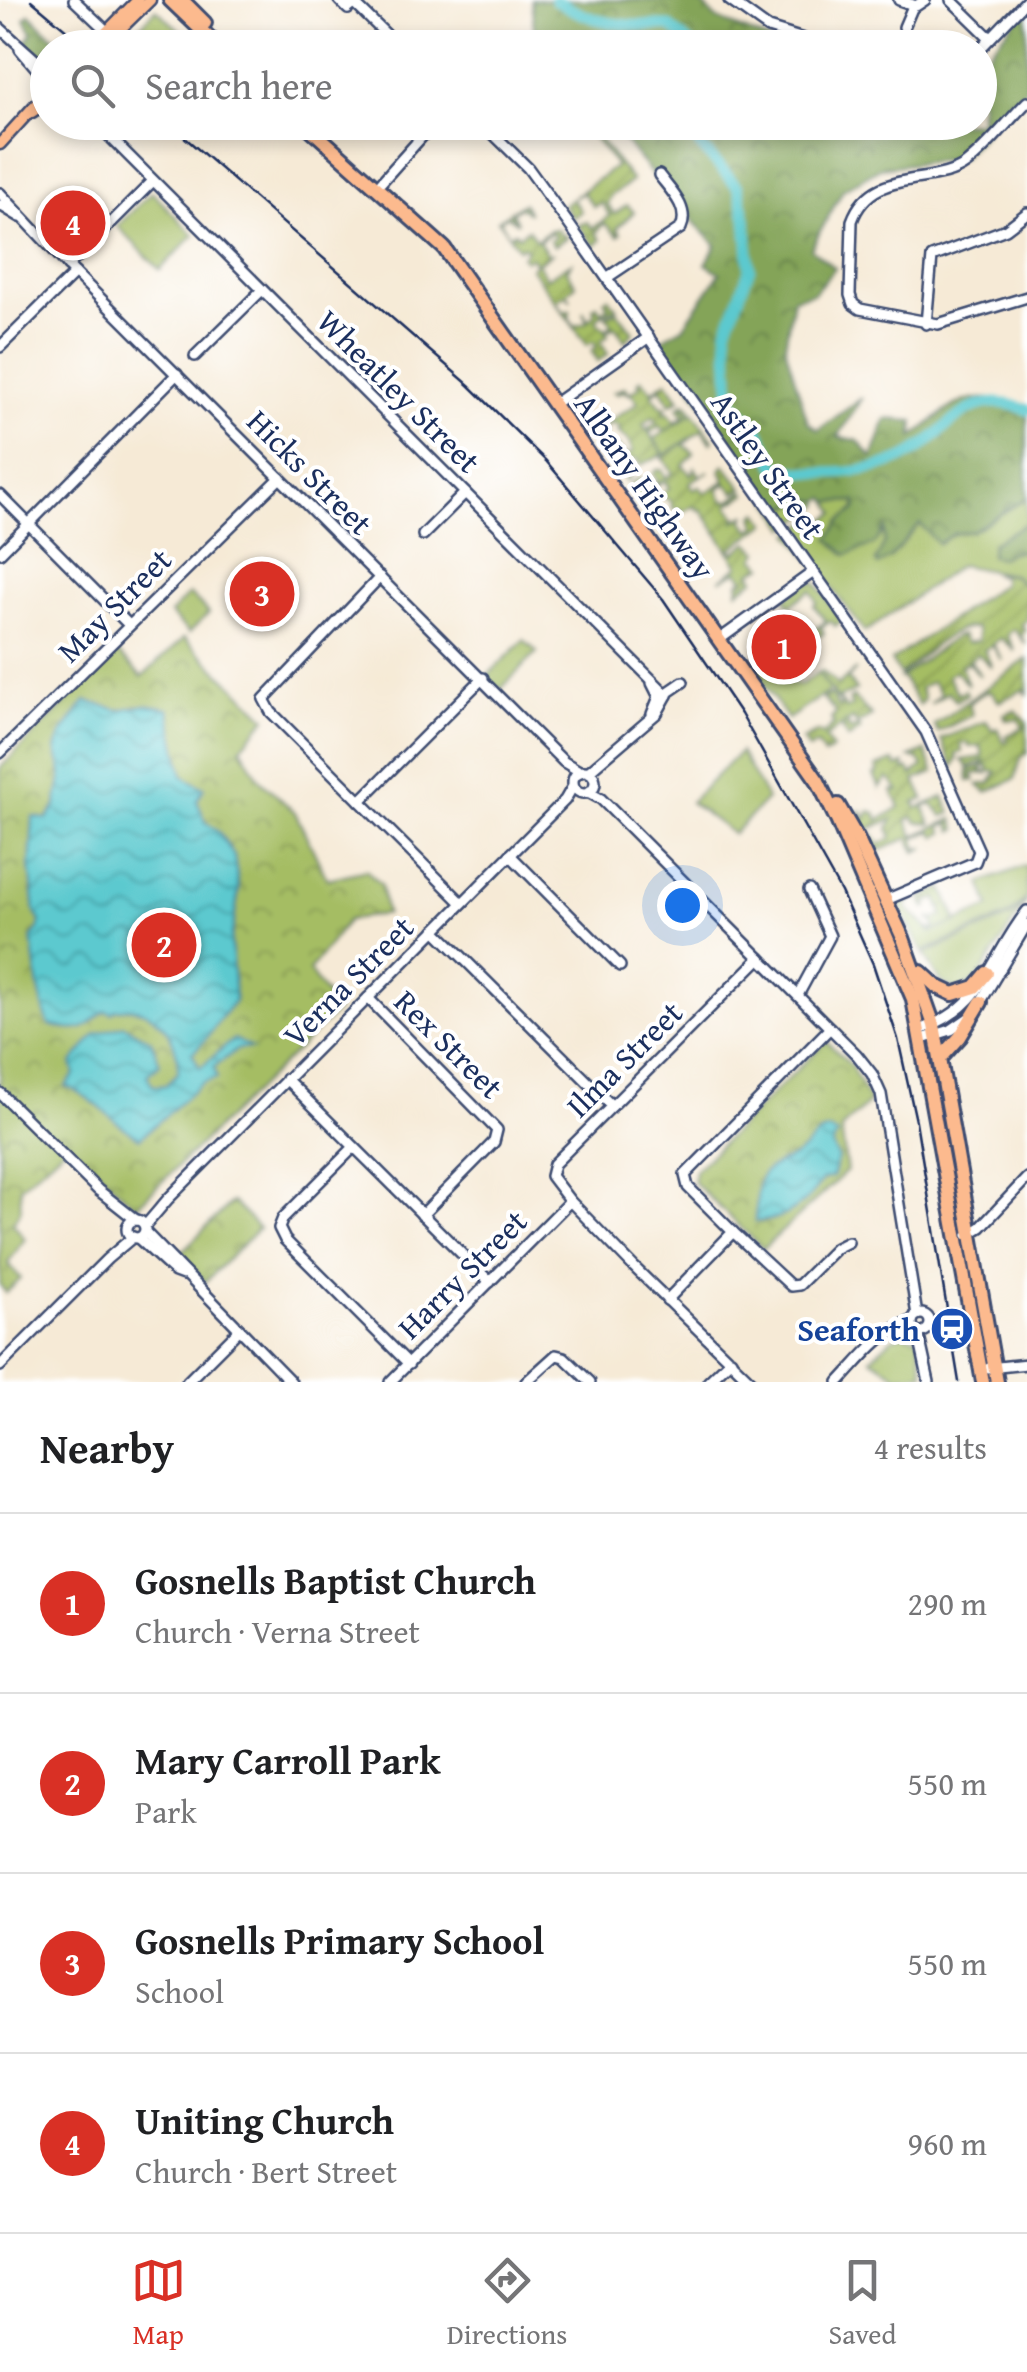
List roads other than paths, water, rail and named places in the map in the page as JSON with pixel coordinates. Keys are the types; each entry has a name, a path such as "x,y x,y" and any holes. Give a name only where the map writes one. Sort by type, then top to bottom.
{"highway":[{"path":"170,0 201,30"},
{"path":"182,0 212,30"},
{"name":"Albany Highway","path":"324,140 418,216 423,228 444,248 818,781 941,1058 962,1230"},
{"name":"Albany Highway","path":"331,140 378,186"},
{"name":"Albany Highway","path":"818,781 846,818 914,962 989,1376"},
{"path":"914,962 926,978 954,994 975,987 987,974"},
{"path":"941,1058 982,1002"}],"main road":[{"path":"113,30 138,0"},
{"path":"115,30 150,0"},
{"path":"0,144 30,113"}],"street":[{"path":"74,0 106,30"},
{"path":"340,0 354,5 381,30"},
{"path":"728,0 774,30"},
{"path":"899,0 913,6"},
{"path":"904,27 913,6 925,0"},
{"path":"951,0 982,30"},
{"path":"997,31 1027,0"},
{"path":"354,5 376,30"},
{"path":"0,28 30,55"},
{"path":"20,46 30,63"},
{"path":"997,132 1027,102"},
{"name":"Wheatley Street","path":"111,140 663,696"},
{"path":"378,186 419,140"},
{"name":"Astley Street","path":"499,140 528,168 608,278 926,732 979,850 978,858 886,900"},
{"path":"990,140 965,165 877,190 853,216 850,295 860,309 926,324 952,322 1027,297"},
{"path":"608,278 681,228 685,219 683,208 658,175"},
{"path":"0,348 152,182"},
{"name":"Hicks Street","path":"0,193 584,782"},
{"name":"Hicks Street","path":"0,205 20,217"},
{"path":"926,324 932,258 1006,230 1027,213"},
{"path":"195,356 262,290"},
{"path":"554,404 649,337"},
{"path":"0,552 177,374"},
{"name":"May Street","path":"0,753 278,475"},
{"path":"423,535 465,493"},
{"path":"0,495 130,624"},
{"path":"720,640 812,572"},
{"path":"380,577 264,699 271,712 462,903"},
{"path":"360,802 483,678"},
{"name":"Verna Street","path":"0,1366 434,930 664,706 663,696 683,682"},
{"path":"584,782 872,1074 884,1111 929,1382"},
{"path":"510,855 620,966"},
{"path":"798,995 830,936 808,890"},
{"path":"928,1032 963,1008 1027,911"},
{"path":"928,1032 960,1026 982,1002 1027,924"},
{"path":"434,930 612,1106"},
{"name":"Ilma Street","path":"570,1201 552,1180 553,1166 760,958"},
{"name":"Rex Street","path":"368,998 497,1130 494,1142 422,1215"},
{"path":"830,1028 685,1175 688,1187 792,1286 848,1242"},
{"path":"286,1079 490,1282"},
{"path":"0,1093 98,1190 109,1195 174,1272 185,1276 291,1382"},
{"path":"354,1147 283,1218 279,1228 285,1240 408,1364"},
{"path":"962,1230 989,1217 1027,1178"},
{"path":"570,1201 752,1382"},
{"name":"Harry Street","path":"390,1382 570,1201"},
{"path":"667,1300 733,1232"},
{"path":"839,1382 890,1333 919,1324"},
{"path":"187,1382 239,1330"},
{"path":"526,1382 556,1355 564,1357 590,1382"},
{"path":"708,1382 730,1360"},
{"path":"989,1376 1027,1364"}],"water":[{"path":"86,701 119,710 145,705 169,709 183,776 204,788 197,801 206,822 220,833 234,856 239,889 231,941 235,1001 192,1053 200,1068 234,1039 251,1048 238,1049 214,1067 217,1078 202,1083 140,1138 66,1086 75,1074 72,1063 96,1034 124,1025 151,1040 160,1064 147,1075 153,1086 166,1085 178,1073 169,1035 153,1017 129,1009 106,1011 77,1029 49,1025 32,937 40,921 35,913 30,866 33,817 47,819 56,806 62,773 56,749 61,735"},
{"path":"829,1130 837,1135 832,1146 838,1158 832,1177 822,1180 794,1210 775,1219 755,1221 758,1186 764,1173"}],"waterway":[{"path":"555,0 583,15 609,22 669,26 674,30"},
{"path":"696,140 738,187 746,218 750,268 727,329 731,402 758,429 777,468 822,473 869,469 916,451 971,409 1005,404 1027,410"}],"railway":[{"path":"31,0 67,30"},
{"path":"188,140 469,385 546,461 663,599 741,714 841,892 873,964 898,1039 916,1121 959,1382"}],"place":[{"name":"Uniting Church","path":"73,223"},
{"name":"Gosnells Primary School","path":"262,594"},
{"name":"Gosnells Baptist Church","path":"784,647"},
{"name":"Mary Carroll Park","path":"164,945"},
{"name":"Seaforth","path":"952,1329"}]}
